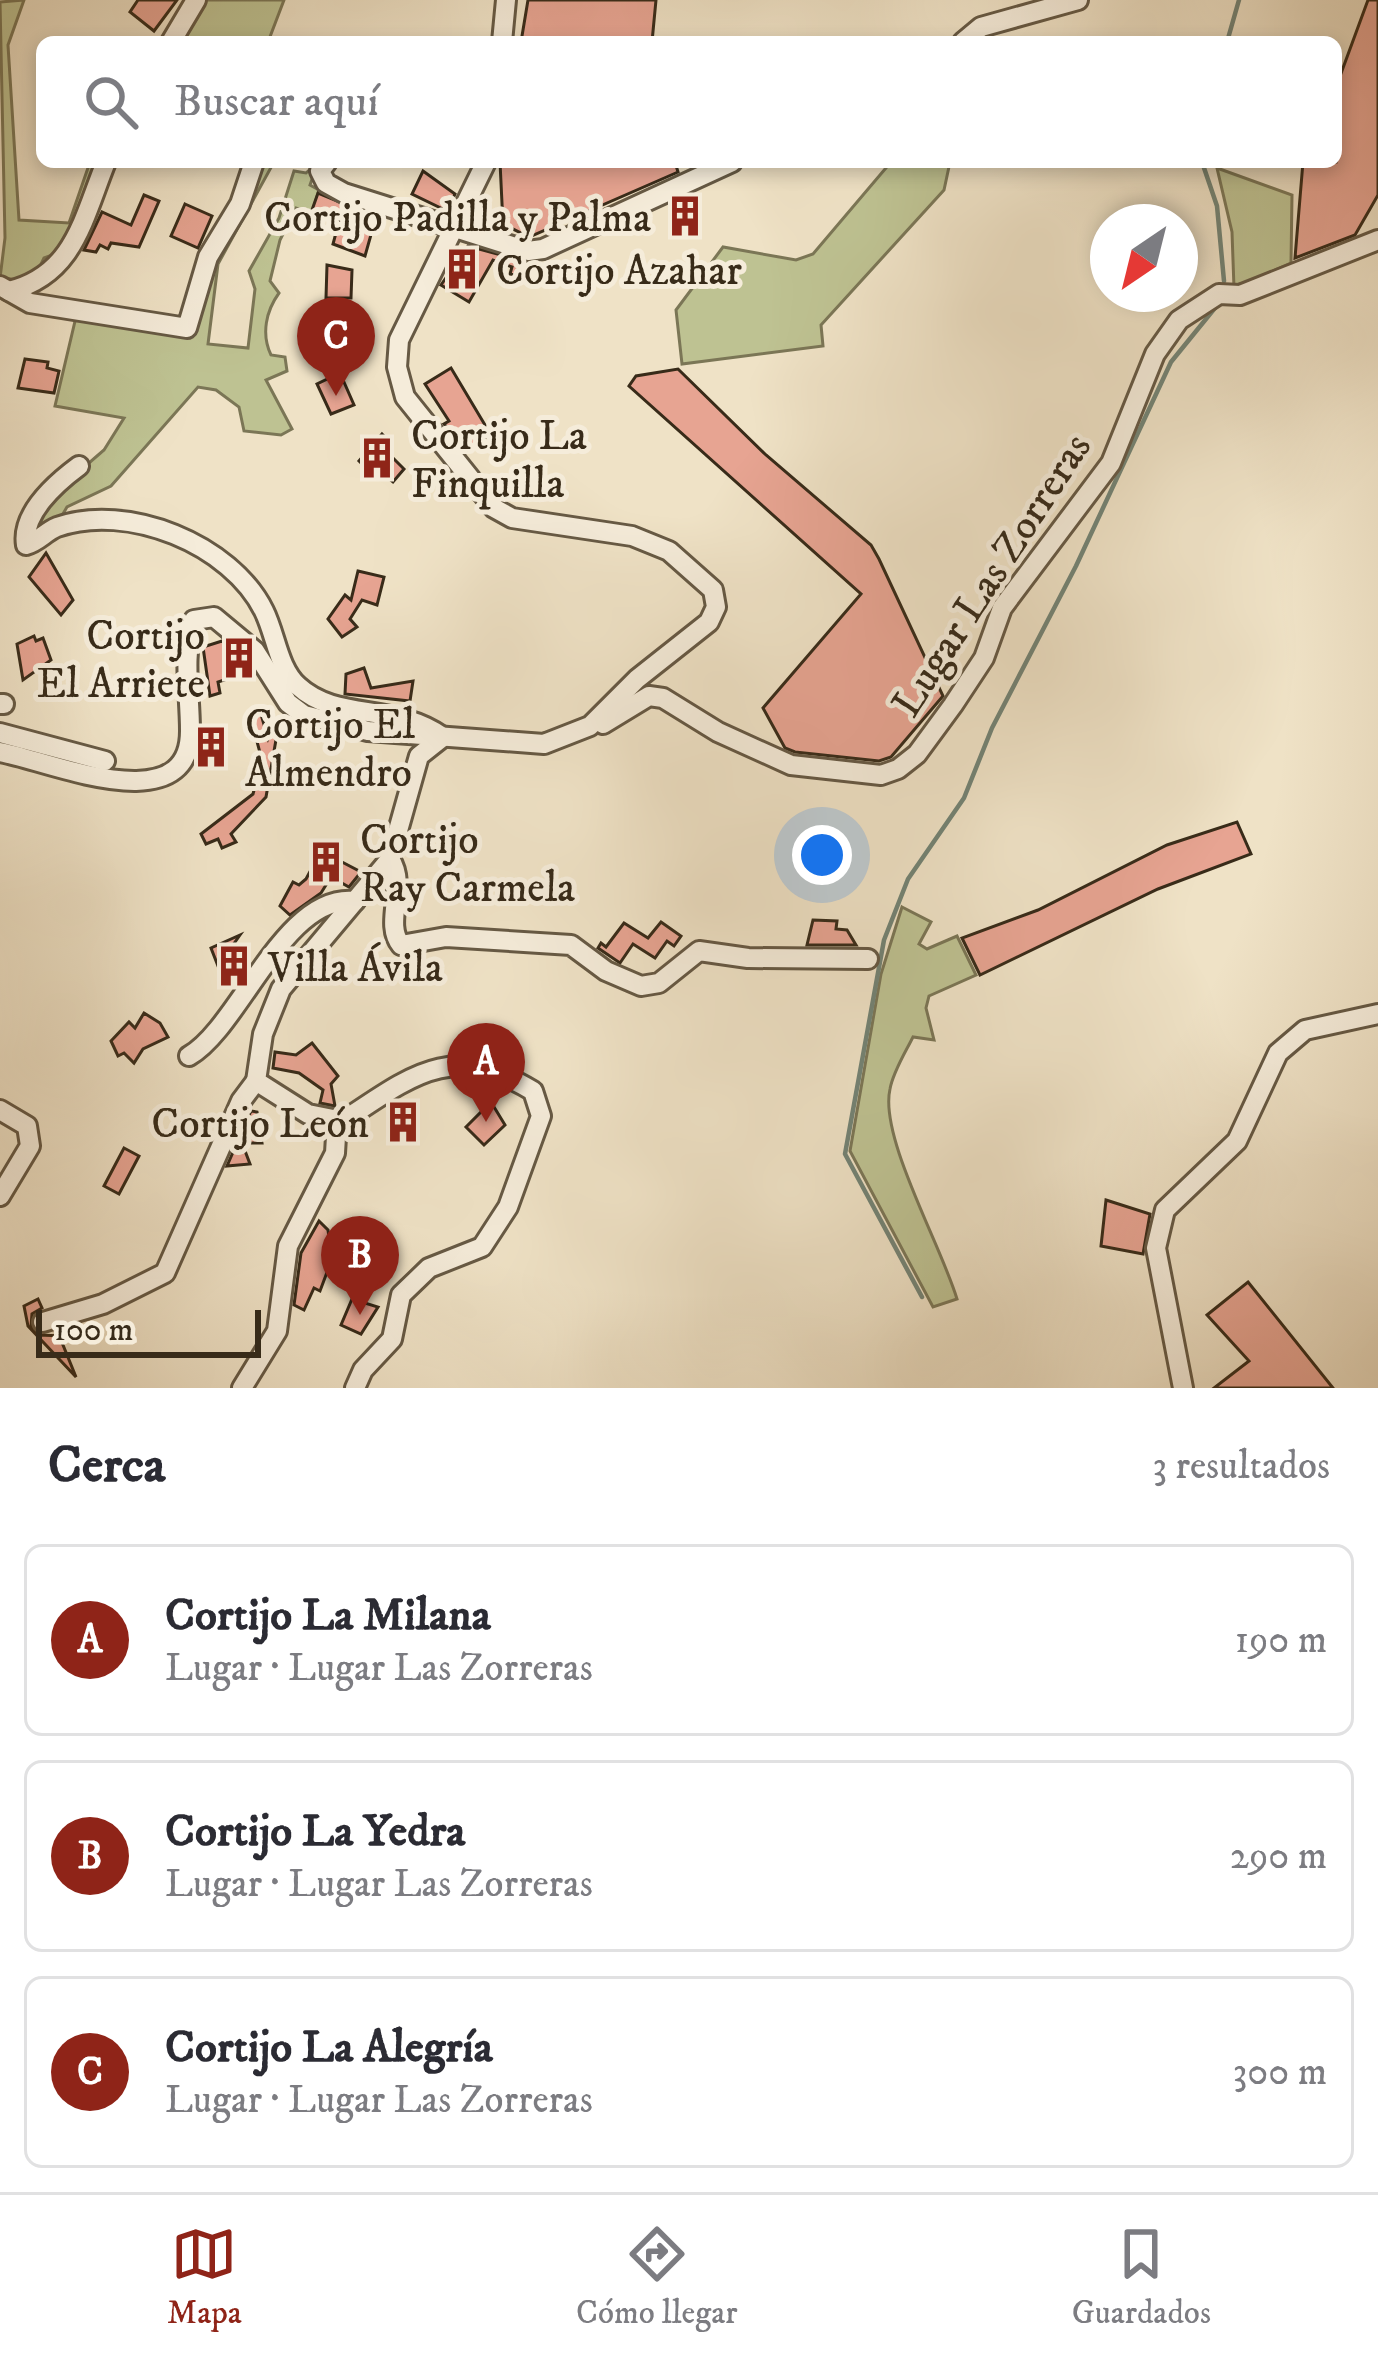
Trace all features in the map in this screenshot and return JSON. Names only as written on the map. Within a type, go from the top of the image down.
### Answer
[{"type":"street","points":[[175,36],[196,0]]},
{"type":"street","points":[[503,36],[506,0]]},
{"type":"street","points":[[970,36],[981,27],[1078,0]]},
{"type":"street","points":[[4,289],[42,283],[71,248],[104,168]]},
{"type":"street","points":[[4,289],[29,303],[187,328],[208,257],[240,204],[252,168]]},
{"type":"street","points":[[322,168],[326,183],[344,193],[457,230],[466,227],[513,248],[543,249],[719,168]]},
{"type":"street","points":[[0,752],[80,776],[160,778],[173,772],[190,746],[184,649],[194,620],[214,617],[255,651],[288,703],[304,715],[368,731],[544,744],[590,726],[637,679],[710,622],[716,607],[713,590],[669,551],[632,536],[512,518],[494,508],[405,397],[397,367],[399,340],[483,168]]},
{"type":"street","name":"Lugar Las Zorreras","points":[[590,726],[598,727],[649,696],[663,698],[718,732],[791,765],[881,775],[898,769],[916,754],[953,705],[984,658],[1002,608],[1111,463],[1155,354],[1179,320],[1219,294],[1240,295],[1378,240]]},
{"type":"street","points":[[79,466],[43,500],[24,535],[26,545],[59,526],[117,520],[194,544],[262,607],[282,662],[300,688],[333,706],[412,718],[443,737]]},
{"type":"street","points":[[0,734],[105,761]]},
{"type":"street","points":[[43,1322],[103,1304],[165,1273],[242,1101],[256,1081],[263,1034],[281,989],[390,860],[419,756],[443,737]]},
{"type":"street","points":[[390,860],[399,874],[394,929],[401,945],[435,938],[571,945],[606,970],[641,986],[658,983],[698,951],[748,958],[868,959]]},
{"type":"street","points":[[189,1056],[224,1023],[260,966],[303,925],[332,905],[355,902]]},
{"type":"street","points":[[1183,1388],[1156,1248],[1165,1210],[1237,1141],[1278,1052],[1305,1030],[1378,1014]]},
{"type":"street","points":[[256,1081],[308,1114],[337,1120],[455,1064],[494,1067],[533,1091],[541,1116],[508,1207],[482,1247],[429,1268],[401,1295],[392,1339],[363,1370],[355,1388]]},
{"type":"street","points":[[0,1110],[27,1126],[30,1146],[0,1196]]},
{"type":"street","points":[[242,1388],[277,1331],[288,1246],[334,1153],[337,1120]]},
{"type":"green space","points":[[24,0],[8,45],[19,220],[69,223],[88,168],[97,168],[63,251],[44,258],[33,281],[0,278],[5,238],[0,2]]},
{"type":"green space","points":[[203,0],[284,0],[270,36],[182,36]]},
{"type":"green space","points":[[260,168],[271,168],[218,264],[208,344],[248,348],[255,289],[249,271],[279,218],[294,171],[306,173],[316,168],[310,185],[319,190],[312,213],[296,208],[280,240],[270,281],[279,293],[268,315],[266,339],[271,355],[285,357],[287,371],[266,380],[292,429],[281,435],[244,431],[239,407],[216,390],[198,387],[111,486],[67,507],[57,524],[29,536],[52,495],[104,450],[124,418],[55,406],[76,317],[178,336],[194,334],[214,263]]},
{"type":"green space","points":[[886,168],[949,168],[944,190],[821,325],[823,346],[682,364],[676,310],[723,247],[796,260],[813,254]]},
{"type":"green space","points":[[1217,168],[1292,195],[1291,263],[1234,288],[1232,232]]},
{"type":"green space","points":[[902,907],[931,922],[919,944],[927,949],[957,936],[976,975],[929,996],[926,1008],[934,1040],[913,1037],[890,1089],[889,1110],[902,1162],[957,1299],[933,1307],[850,1151],[881,974]]},
{"type":"building","points":[[138,0],[177,0],[154,31],[130,12]]},
{"type":"building","points":[[528,0],[656,0],[653,36],[522,36]]},
{"type":"building","points":[[1368,0],[1378,0],[1378,195],[1355,235],[1295,258],[1302,168],[1342,168],[1342,71]]},
{"type":"building","points":[[500,168],[677,168],[678,172],[529,237],[503,224]]},
{"type":"building","points":[[423,171],[455,194],[447,211],[412,194]]},
{"type":"building","points":[[318,193],[376,217],[365,256],[333,244],[340,218],[312,210]]},
{"type":"building","points":[[144,195],[159,201],[139,247],[111,243],[108,249],[100,245],[96,252],[84,250],[102,212],[131,225]]},
{"type":"building","points":[[185,204],[212,216],[198,248],[171,236]]},
{"type":"building","name":"Cortijo Azahar","points":[[468,246],[534,264],[530,277],[510,274],[512,267],[493,260],[469,302],[441,285]]},
{"type":"building","points":[[327,265],[352,270],[351,298],[326,298]]},
{"type":"building","points":[[25,359],[48,362],[47,368],[59,371],[54,393],[18,388]]},
{"type":"building","points":[[451,368],[485,425],[486,437],[466,452],[444,424],[449,421],[425,384]]},
{"type":"building","points":[[678,369],[766,455],[871,545],[879,559],[943,696],[891,757],[879,761],[795,752],[785,748],[763,708],[861,594],[629,386],[636,376]]},
{"type":"building","points":[[340,373],[354,405],[331,414],[317,384]]},
{"type":"building","name":"Cortijo La Finquilla","points":[[382,434],[390,442],[384,449],[404,469],[393,482],[379,470],[374,476],[359,461]]},
{"type":"building","points":[[46,553],[73,600],[61,615],[29,577]]},
{"type":"building","points":[[358,571],[384,577],[377,605],[362,600],[350,619],[357,627],[342,637],[328,619],[345,595],[351,600]]},
{"type":"building","points":[[34,636],[36,641],[43,638],[51,660],[23,680],[17,644]]},
{"type":"building","points":[[222,641],[251,671],[218,682],[220,693],[210,696],[203,647]]},
{"type":"building","points":[[364,668],[371,688],[413,681],[410,701],[345,694],[346,674]]},
{"type":"building","points":[[260,711],[268,738],[270,732],[277,734],[266,797],[231,834],[236,842],[222,848],[218,839],[206,844],[201,834],[253,794],[262,760],[250,716]]},
{"type":"building","points":[[1237,822],[1251,854],[1158,889],[980,975],[962,938],[1038,910],[1167,845]]},
{"type":"building","points":[[321,851],[361,872],[349,887],[331,877],[321,893],[290,915],[280,906],[293,882],[299,885],[306,879]]},
{"type":"building","points":[[813,920],[837,921],[836,929],[847,930],[856,945],[807,945]]},
{"type":"building","points":[[661,922],[681,936],[674,946],[667,941],[655,958],[633,944],[620,963],[598,948],[601,943],[606,947],[624,923],[648,938]]},
{"type":"building","name":"Villa Ávila","points":[[240,935],[233,945],[248,964],[227,985],[222,960],[218,966],[211,948]]},
{"type":"building","points":[[144,1013],[160,1023],[168,1037],[143,1049],[134,1063],[124,1053],[118,1056],[111,1041],[129,1022],[135,1028]]},
{"type":"building","points":[[312,1043],[338,1076],[331,1084],[335,1106],[320,1103],[323,1090],[299,1073],[273,1068],[275,1052],[296,1055]]},
{"type":"building","points":[[491,1102],[505,1125],[484,1145],[466,1127]]},
{"type":"building","points":[[251,1111],[257,1112],[262,1143],[242,1143],[250,1164],[227,1166]]},
{"type":"building","points":[[124,1148],[139,1156],[119,1194],[104,1186]]},
{"type":"building","points":[[1106,1200],[1150,1214],[1143,1254],[1101,1246]]},
{"type":"building","points":[[319,1221],[328,1230],[332,1259],[320,1291],[314,1288],[304,1310],[294,1305],[301,1253]]},
{"type":"building","points":[[1248,1282],[1333,1388],[1214,1388],[1249,1361],[1207,1315]]},
{"type":"building","points":[[38,1299],[42,1308],[32,1314],[31,1327],[39,1335],[65,1336],[61,1340],[76,1377],[28,1326],[24,1306]]},
{"type":"building","points":[[352,1299],[378,1307],[361,1334],[341,1325]]},
{"type":"waterway","points":[[1229,36],[1239,0]]},
{"type":"waterway","points":[[1204,168],[1217,206],[1224,281]]},
{"type":"waterway","points":[[922,1297],[845,1154],[884,940],[908,879],[964,798],[992,728],[1076,566],[1171,362],[1219,303]]},
{"type":"place","name":"Cortijo Padilla y Palma","points":[[685,216]]},
{"type":"place","name":"Cortijo Azahar","points":[[462,269]]},
{"type":"place","name":"Cortijo La Alegría","points":[[336,396]]},
{"type":"place","name":"Cortijo La Finquilla","points":[[377,458]]},
{"type":"place","name":"Cortijo El Arriete","points":[[239,658]]},
{"type":"place","name":"Cortijo El Almendro","points":[[211,747]]},
{"type":"place","name":"Cortijo Ray Carmela","points":[[326,862]]},
{"type":"place","name":"Villa Ávila","points":[[234,966]]},
{"type":"place","name":"Cortijo León","points":[[403,1122]]},
{"type":"place","name":"Cortijo La Milana","points":[[486,1122]]},
{"type":"place","name":"Cortijo La Yedra","points":[[360,1315]]}]
